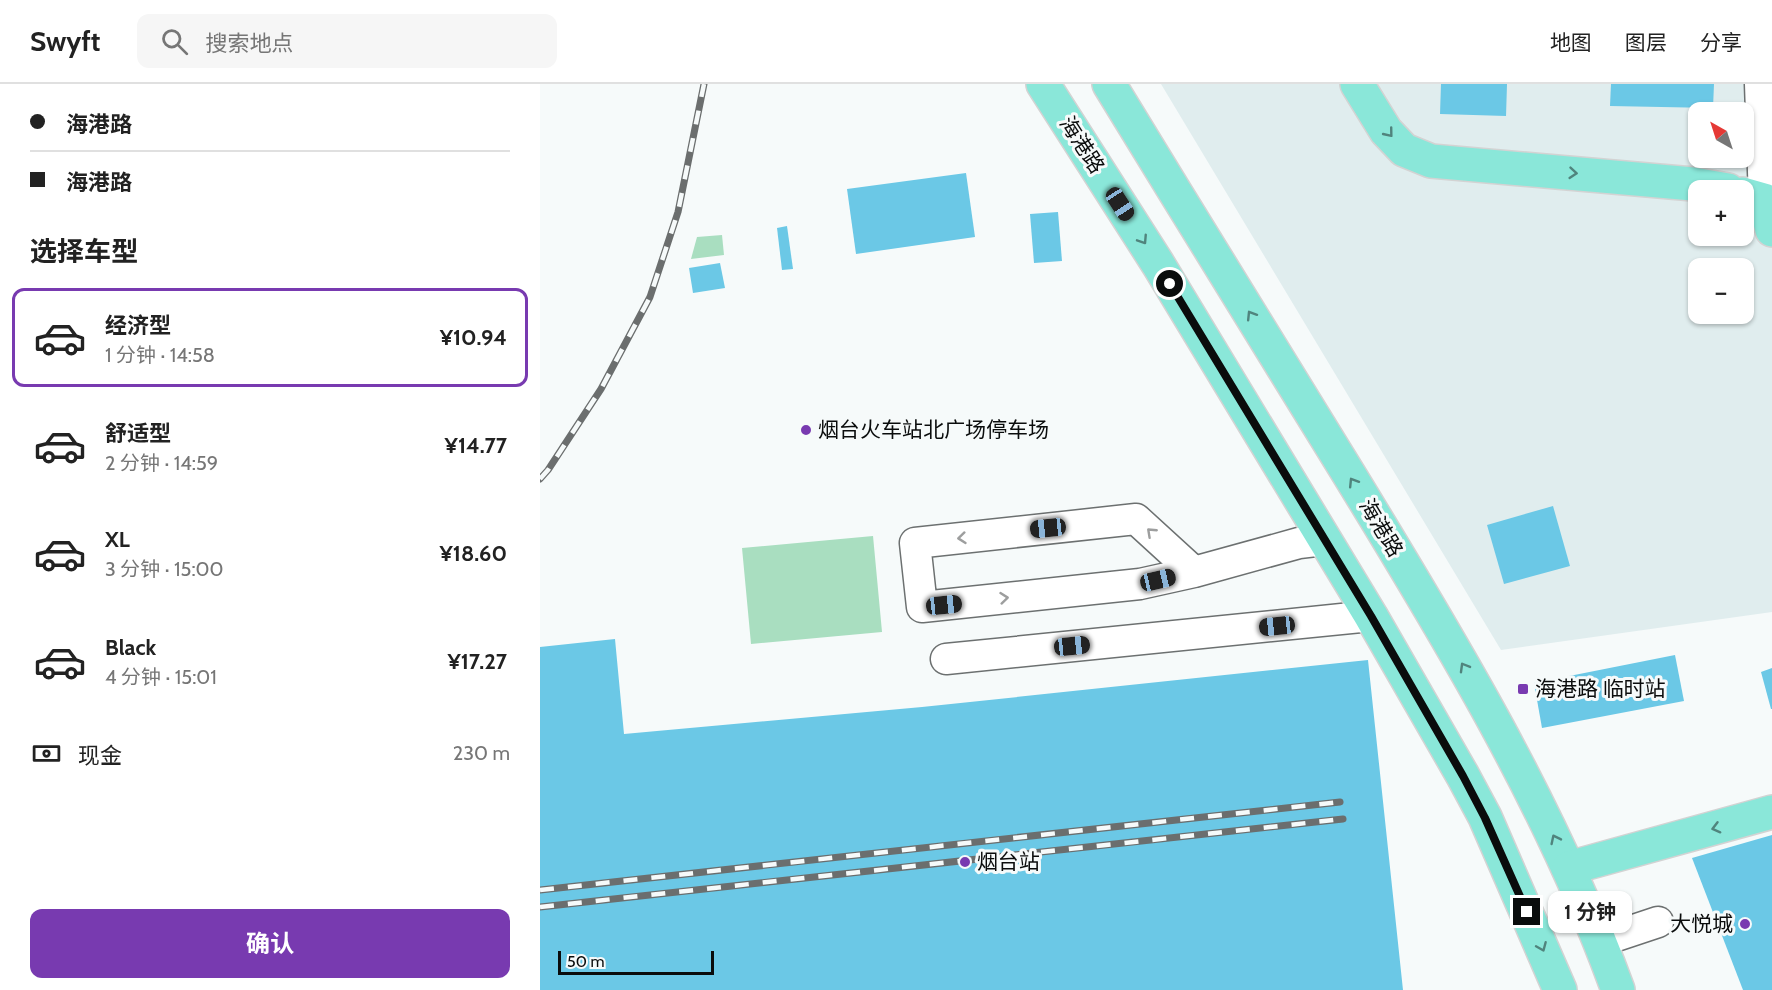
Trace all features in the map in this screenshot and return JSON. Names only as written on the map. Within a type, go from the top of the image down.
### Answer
[{"type":"main road","name":"海港路","points":[[1043,84],[1158,264],[1371,616],[1463,776],[1485,818],[1560,990]]},
{"type":"main road","name":"海港路","points":[[1109,84],[1396,550],[1511,750],[1569,868],[1618,990]]},
{"type":"main road","points":[[1357,84],[1386,131],[1398,144],[1404,150],[1431,161],[1688,184]]},
{"type":"main road","points":[[1569,868],[1772,812]]},
{"type":"street","points":[[1760,84],[1760,208]]},
{"type":"street","points":[[1194,572],[1136,519],[915,543],[922,607],[1140,584],[1194,572],[1299,543],[1324,540]]},
{"type":"street","points":[[946,659],[1371,616]]},
{"type":"street","points":[[1600,941],[1658,922]]},
{"type":"shaded area","points":[[1161,84],[1772,84],[1772,612],[1501,650]]},
{"type":"green space","points":[[722,235],[724,255],[691,259],[697,237]]},
{"type":"green space","points":[[873,536],[882,632],[751,644],[742,548]]},
{"type":"building","points":[[1441,84],[1507,84],[1506,116],[1440,114]]},
{"type":"building","points":[[1611,84],[1714,84],[1713,102],[1688,102],[1688,108],[1610,106]]},
{"type":"building","points":[[966,173],[975,237],[856,254],[847,189]]},
{"type":"building","points":[[1058,212],[1062,261],[1034,263],[1030,214]]},
{"type":"building","points":[[787,226],[793,269],[782,270],[777,228]]},
{"type":"building","points":[[720,263],[725,288],[693,293],[689,268]]},
{"type":"building","points":[[1553,506],[1570,566],[1504,584],[1487,525]]},
{"type":"building","name":"烟台站","points":[[615,639],[624,734],[922,707],[1368,660],[1403,990],[540,990],[540,647]]},
{"type":"building","points":[[1675,655],[1684,701],[1542,728],[1534,683]]},
{"type":"building","points":[[1772,668],[1772,709],[1771,709],[1761,672]]},
{"type":"building","name":"大悦城","points":[[1772,835],[1772,990],[1743,990],[1692,858]]},
{"type":"railway","points":[[540,479],[601,389],[650,297],[678,212],[704,84]]},
{"type":"railway","points":[[540,890],[1340,802]]},
{"type":"railway","points":[[540,907],[1343,819]]},
{"type":"place","name":"烟台火车站北广场停车场","points":[[806,430]]},
{"type":"place","name":"海港路 临时站","points":[[1523,689]]},
{"type":"place","name":"烟台站","points":[[965,862]]},
{"type":"place","name":"大悦城","points":[[1745,924]]},
{"type":"route","points":[[1170,284],[1371,616],[1463,776],[1485,818],[1527,912]]}]
